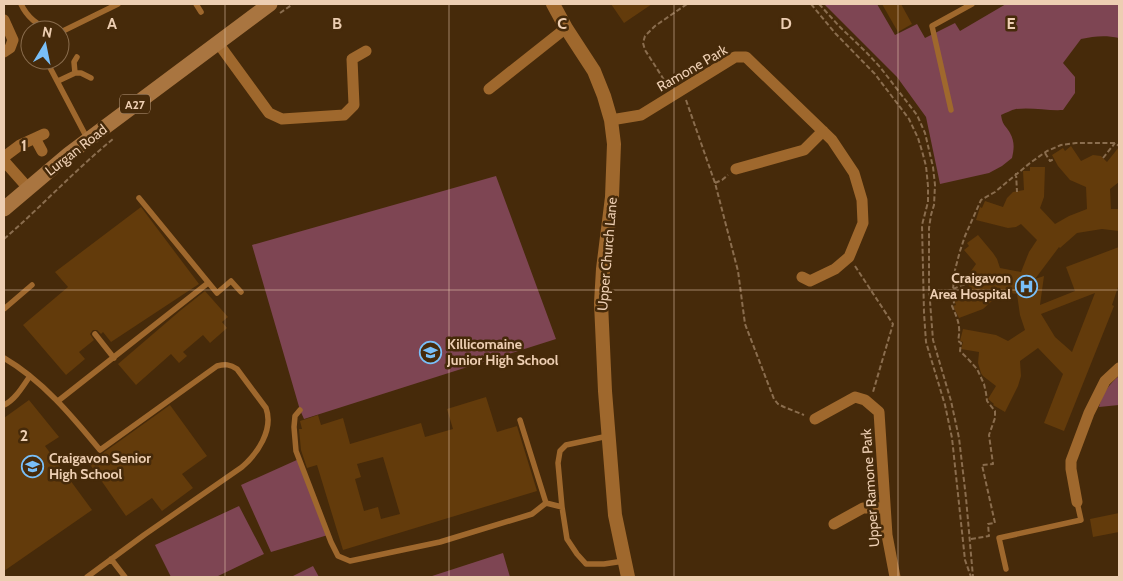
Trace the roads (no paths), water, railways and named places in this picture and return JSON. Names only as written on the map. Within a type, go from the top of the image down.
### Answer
[{"type":"main road","name":"Lurgan Road","points":[[4,209],[88,140],[218,43],[275,9]]},
{"type":"street","name":"Upper Church Lane","points":[[554,4],[566,28],[594,71],[611,120],[614,167],[600,303],[615,515],[628,577]]},
{"type":"street","points":[[4,20],[13,40],[10,48],[4,52]]},
{"type":"street","points":[[489,89],[566,28]]},
{"type":"street","points":[[218,43],[269,112],[282,119],[344,115],[354,105],[352,59],[366,51]]},
{"type":"street","name":"Ramone Park","points":[[611,120],[641,115],[735,58],[746,57],[832,140],[854,173],[862,200],[863,223],[849,257],[835,269],[810,281],[802,277]]},
{"type":"street","points":[[736,169],[804,150],[823,131]]},
{"type":"street","points":[[4,157],[20,145],[39,136],[42,151]]},
{"type":"street","points":[[4,161],[28,188]]},
{"type":"street","points":[[1077,502],[1071,461],[1089,413],[1105,381],[1119,368]]},
{"type":"street","name":"Upper Ramone Park","points":[[815,419],[855,397],[865,400],[880,412],[887,535],[895,577]]},
{"type":"street","points":[[834,524],[863,508],[885,508]]},
{"type":"lane","points":[[21,4],[25,13],[32,20]]},
{"type":"lane","points":[[70,28],[118,4]]},
{"type":"lane","points":[[196,4],[201,12]]},
{"type":"lane","points":[[951,110],[932,26],[972,4]]},
{"type":"lane","points":[[75,73],[74,62],[77,57]]},
{"type":"lane","points":[[52,70],[88,140]]},
{"type":"lane","points":[[58,81],[75,73],[81,73],[91,78]]},
{"type":"lane","points":[[139,198],[217,293],[231,281],[241,292]]},
{"type":"lane","points":[[58,401],[208,283]]},
{"type":"lane","points":[[4,309],[32,285]]},
{"type":"lane","points":[[95,334],[114,358]]},
{"type":"lane","points":[[4,358],[30,376],[58,401],[100,450],[217,366],[224,364],[237,368],[266,408],[269,424],[260,446],[252,459],[144,534],[87,577]]},
{"type":"lane","points":[[4,405],[18,392],[30,376]]},
{"type":"lane","points":[[300,410],[295,416],[296,451],[331,542],[338,556],[350,561],[440,542],[532,514],[546,503]]},
{"type":"lane","points":[[520,420],[546,503]]},
{"type":"lane","points":[[608,436],[566,445],[560,452],[558,463],[562,507],[567,539],[586,564],[624,561]]},
{"type":"lane","points":[[1006,569],[999,538],[1081,520],[1077,502]]},
{"type":"lane","points":[[546,503],[562,507]]},
{"type":"lane","points":[[111,559],[125,577]]},
{"type":"place","name":"Craigavon Area Hospital","points":[[1027,286]]},
{"type":"place","name":"Killicomaine Junior High School","points":[[431,352]]},
{"type":"place","name":"Craigavon Senior High School","points":[[33,466]]}]
